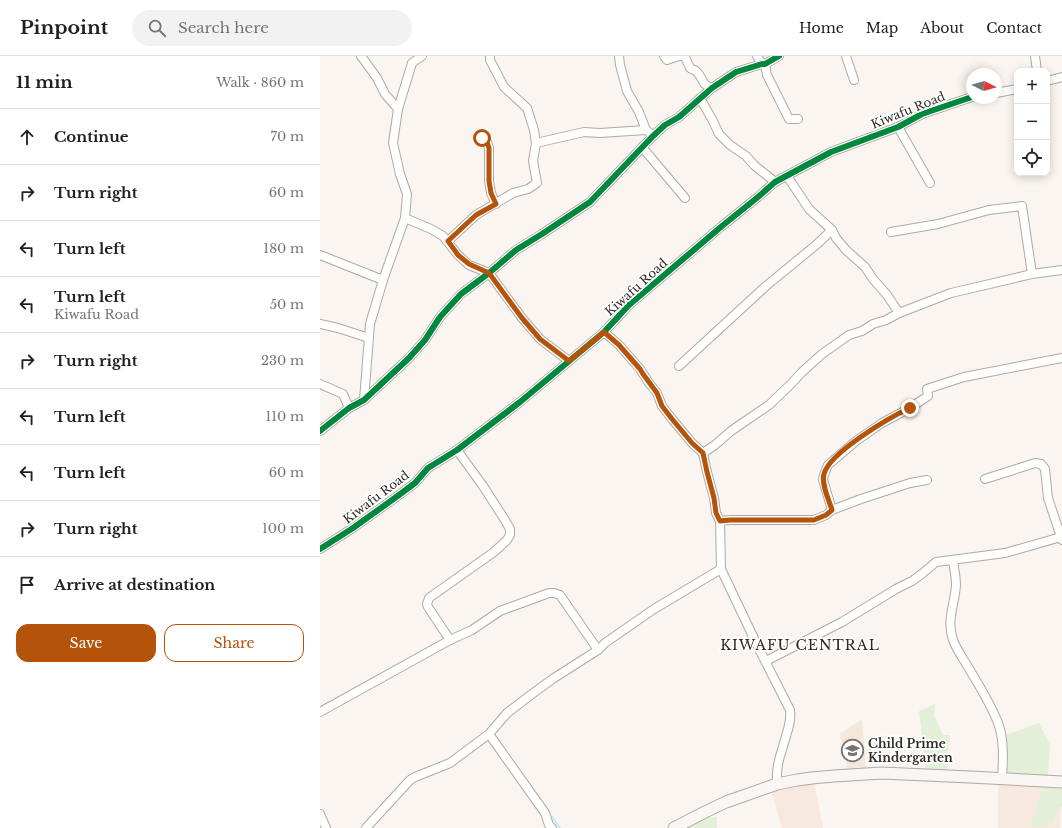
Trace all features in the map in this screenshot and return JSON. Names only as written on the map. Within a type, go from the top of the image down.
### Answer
[{"type":"street","points":[[361,56],[377,78],[385,94],[398,109]]},
{"type":"street","points":[[364,400],[370,324],[383,280],[405,218],[407,194],[393,143],[398,109],[412,63],[422,56]]},
{"type":"street","points":[[448,241],[476,215],[513,193],[528,189],[537,183],[533,161],[536,143],[528,108],[504,87],[490,60],[490,56]]},
{"type":"street","points":[[619,56],[626,91],[639,112],[646,130],[653,136]]},
{"type":"street","points":[[664,56],[667,60],[681,56],[685,57],[690,68],[696,71],[703,83],[712,88]]},
{"type":"street","points":[[756,56],[764,64],[767,74],[789,119],[798,119]]},
{"type":"street","points":[[320,431],[349,408],[364,400],[409,358],[425,340],[440,317],[461,294],[516,250],[590,202],[653,136],[665,126],[679,117],[712,88],[736,72],[764,64],[780,56]]},
{"type":"street","points":[[846,56],[854,80]]},
{"type":"street","points":[[1035,56],[1037,68]]},
{"type":"street","points":[[1050,80],[1062,77]]},
{"type":"street","points":[[1002,92],[1014,90]]},
{"type":"street","points":[[700,98],[719,134],[775,182]]},
{"type":"street","name":"Kiwafu Road","points":[[320,549],[354,528],[415,483],[428,468],[456,450],[520,402],[604,332],[629,305],[775,182],[831,152],[898,127],[922,114],[966,99]]},
{"type":"street","points":[[898,127],[930,183]]},
{"type":"street","points":[[536,143],[584,132],[600,133],[646,130]]},
{"type":"street","points":[[482,138],[487,142],[489,148],[489,181],[491,193],[496,204]]},
{"type":"street","points":[[642,148],[685,198]]},
{"type":"street","points":[[787,176],[809,209],[832,230],[836,238],[846,250],[864,267],[873,280],[887,295],[898,313]]},
{"type":"street","points":[[891,232],[938,224],[989,210],[1022,206],[1032,274]]},
{"type":"street","points":[[405,218],[443,236],[458,255],[469,264],[489,273],[522,318],[540,339],[569,361]]},
{"type":"street","points":[[679,366],[766,286],[832,230]]},
{"type":"street","points":[[320,255],[383,280]]},
{"type":"street","points":[[703,453],[731,431],[769,405],[822,354],[849,335],[862,331],[873,324],[886,320],[898,313],[952,293],[1032,274],[1062,270]]},
{"type":"street","points":[[320,324],[369,338]]},
{"type":"street","points":[[604,332],[619,345],[640,369],[657,393],[662,406],[692,443],[703,453],[714,498],[716,513],[720,521],[721,569],[790,710],[791,715],[778,766],[777,784]]},
{"type":"street","points":[[832,510],[823,480],[828,465],[856,441],[882,422],[922,401],[928,396],[927,389],[964,377],[1062,358]]},
{"type":"street","points":[[320,384],[343,394],[349,408]]},
{"type":"street","points":[[450,640],[428,607],[427,604],[429,598],[494,552],[507,540],[510,535],[510,529],[505,520],[456,450]]},
{"type":"street","points":[[766,661],[854,615],[912,581],[936,562],[1005,553],[1062,539],[1048,498],[1044,469],[1041,464],[1035,463],[985,479]]},
{"type":"street","points":[[720,521],[814,520],[826,515],[832,510],[861,499],[910,483],[927,480]]},
{"type":"street","points":[[953,560],[956,584],[950,615],[953,638],[957,650],[968,666],[989,704],[1000,728],[1003,756],[1002,778]]},
{"type":"street","points":[[366,828],[410,780],[450,763],[489,734],[507,713],[554,678],[598,650],[605,643],[654,609],[721,569]]},
{"type":"street","points":[[320,712],[450,640],[472,630],[500,611],[548,593],[560,595],[598,650]]},
{"type":"street","points":[[489,734],[545,813],[548,827]]},
{"type":"street","points":[[674,828],[726,802],[777,784],[812,778],[882,773],[1062,782]]},
{"type":"street","points":[[320,814],[326,828]]},
{"type":"shaded area","points":[[862,719],[866,769],[847,771],[840,734]]},
{"type":"shaded area","points":[[998,781],[1062,785],[1060,828],[998,828]]},
{"type":"shaded area","points":[[814,782],[823,828],[782,828],[771,790]]},
{"type":"green space","points":[[935,704],[934,716],[943,735],[950,735],[947,760],[948,773],[926,770],[919,711]]},
{"type":"green space","points":[[1039,723],[1050,745],[1048,774],[1046,777],[1007,776],[1008,755],[998,738]]},
{"type":"green space","points":[[1047,788],[1062,789],[1062,807],[1059,808],[1050,826],[1033,827],[1031,820],[1037,813],[1038,800],[1041,792]]},
{"type":"green space","points":[[706,817],[717,817],[717,828],[685,828]]},
{"type":"waterway","points":[[552,817],[560,828]]},
{"type":"cycle path","points":[[320,431],[349,408],[364,400],[409,358],[425,340],[440,317],[461,294],[516,250],[590,202],[665,125],[679,117],[712,88],[736,72],[765,64],[779,56]]},
{"type":"cycle path","points":[[320,549],[353,528],[399,495],[415,483],[428,468],[457,450],[520,402],[604,332],[629,305],[775,182],[831,152],[898,127],[922,114],[966,99]]},
{"type":"place","name":"Child Prime Kindergarten","points":[[852,750]]},
{"type":"district","name":"KIWAFU CENTRAL","points":[[800,645]]},
{"type":"route","points":[[482,138],[487,142],[489,148],[489,181],[491,193],[496,204],[476,215],[448,241],[458,255],[469,264],[489,273],[522,318],[540,339],[569,361],[604,332],[619,345],[640,369],[657,393],[662,406],[672,419],[692,443],[703,453],[714,498],[716,513],[720,521],[814,520],[828,514],[832,510],[823,480],[828,465],[856,441],[882,422],[910,408]]}]
